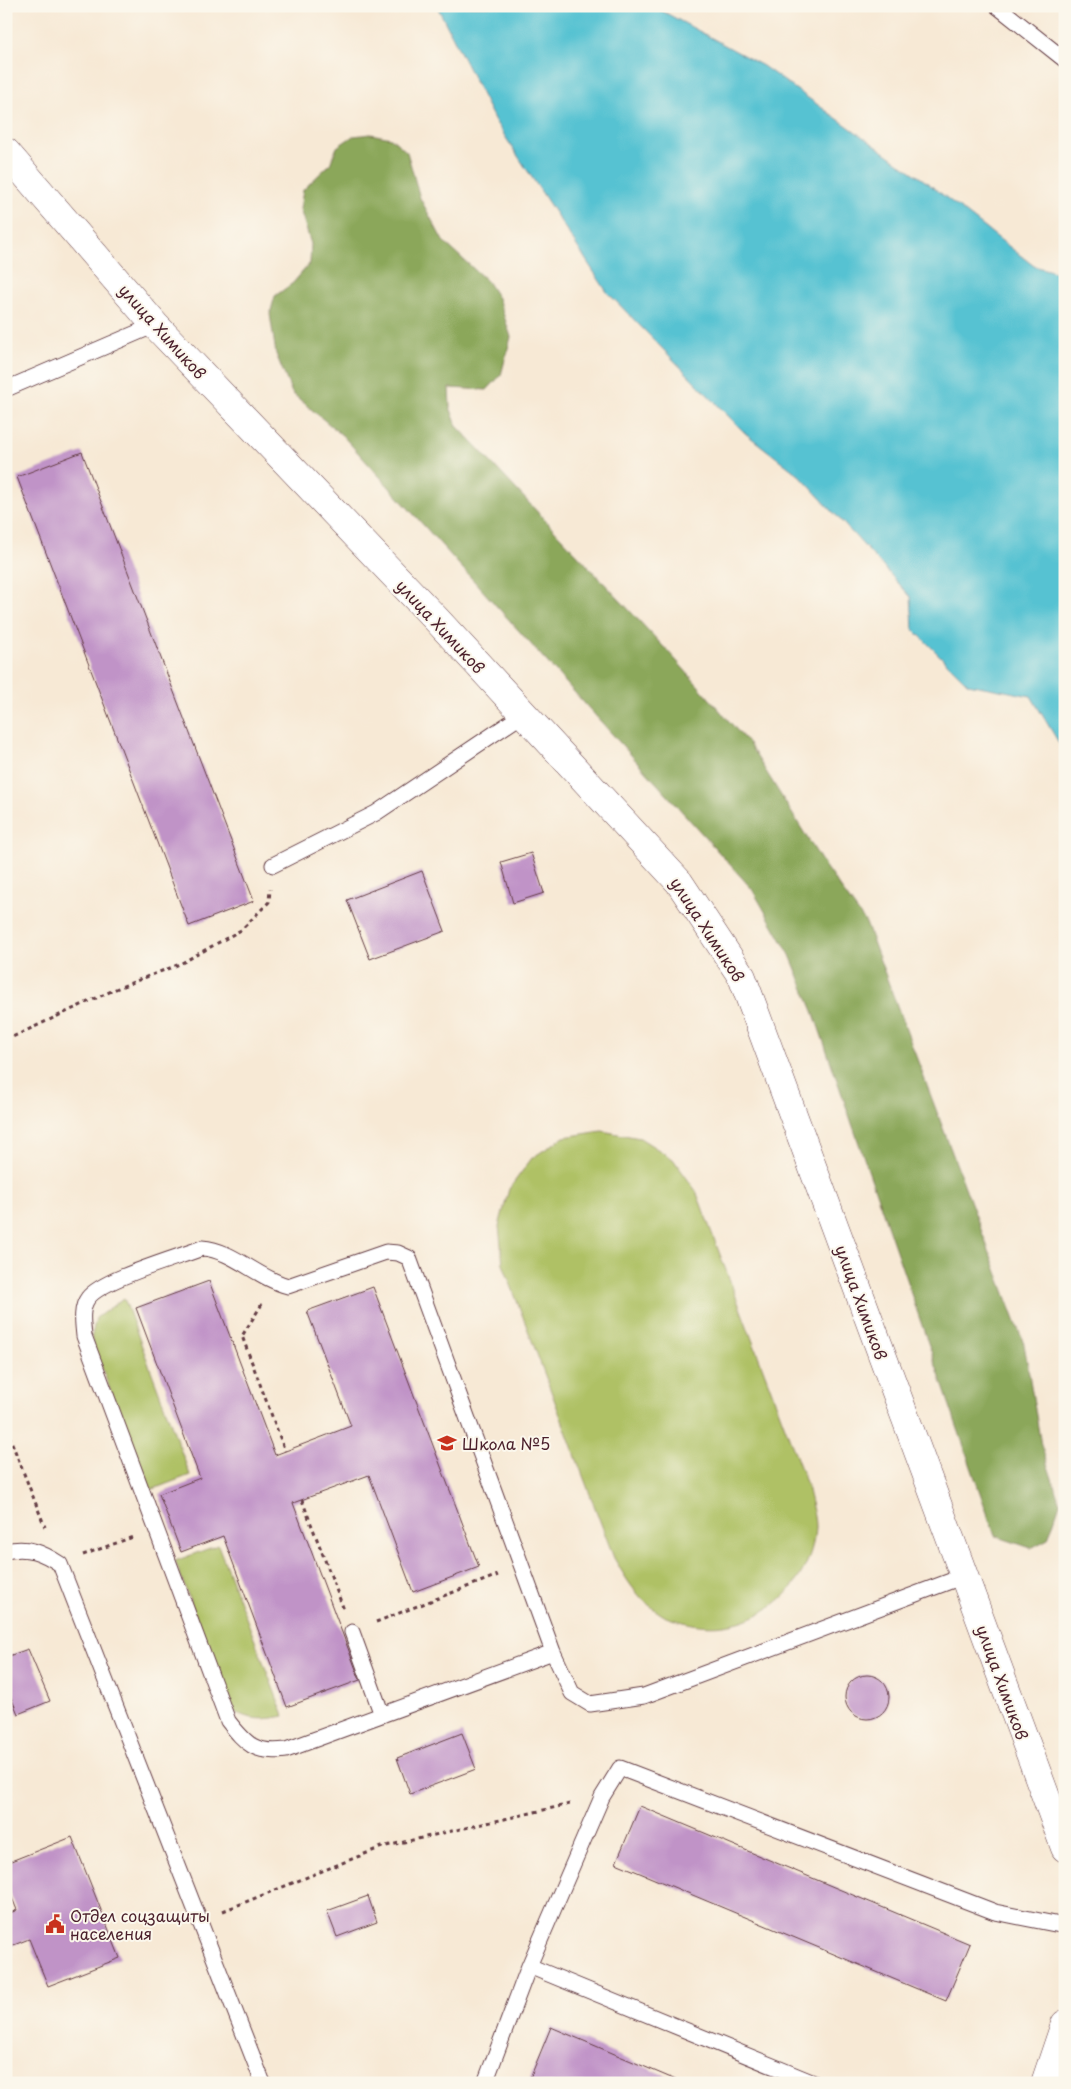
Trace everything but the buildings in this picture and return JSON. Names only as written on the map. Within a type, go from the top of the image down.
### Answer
[{"type":"street","name":"улица Химиков","points":[[6,152],[155,325],[436,620],[522,715],[679,882],[742,977],[1065,1848]]},
{"type":"street","points":[[1045,2083],[1065,2024]]},
{"type":"lane","points":[[997,6],[1065,60]]},
{"type":"lane","points":[[6,389],[155,325]]},
{"type":"lane","points":[[273,864],[376,813],[522,715]]},
{"type":"lane","points":[[553,1652],[286,1750],[270,1752],[255,1748],[240,1736],[228,1721],[84,1336],[83,1315],[86,1299],[97,1289],[115,1280],[202,1248],[214,1249],[276,1283],[288,1286],[386,1252],[398,1253],[409,1258],[553,1652],[572,1693],[590,1704],[644,1696],[964,1576]]},
{"type":"lane","points":[[6,1551],[18,1548],[41,1552],[60,1564],[263,2083]]},
{"type":"lane","points":[[352,1632],[382,1715]]},
{"type":"lane","points":[[485,2083],[529,1966],[602,1796],[620,1768],[995,1912],[1065,1926]]},
{"type":"lane","points":[[529,1966],[814,2083]]},
{"type":"path","points":[[6,1040],[118,988],[180,964],[241,930],[269,902],[273,864]]},
{"type":"path","points":[[265,1299],[242,1336],[285,1451]]},
{"type":"path","points":[[6,1428],[60,1564],[133,1537]]},
{"type":"path","points":[[302,1500],[352,1632],[522,1565]]},
{"type":"path","points":[[199,1920],[382,1848],[602,1796]]},
{"type":"green space","points":[[371,134],[391,138],[407,152],[420,198],[443,241],[487,281],[498,298],[511,337],[501,375],[487,390],[449,388],[450,407],[457,426],[675,659],[749,744],[826,868],[866,923],[1024,1344],[1041,1445],[1060,1503],[1048,1539],[1031,1548],[995,1536],[813,1011],[790,955],[752,889],[343,436],[292,393],[276,354],[270,314],[275,296],[293,283],[310,263],[311,244],[300,209],[303,190],[330,164],[337,147],[353,136]]},
{"type":"green space","points":[[602,1131],[640,1138],[673,1159],[696,1191],[807,1485],[815,1527],[811,1550],[803,1571],[790,1589],[774,1605],[755,1616],[734,1623],[711,1626],[688,1623],[666,1617],[649,1605],[635,1591],[625,1576],[614,1558],[503,1264],[499,1226],[509,1189],[532,1158],[564,1137]]},
{"type":"green space","points":[[124,1298],[190,1475],[148,1491],[91,1339],[96,1318]]},
{"type":"green space","points":[[218,1545],[284,1716],[256,1719],[244,1716],[231,1709],[175,1561]]},
{"type":"water","points":[[437,6],[653,6],[763,66],[925,181],[1034,266],[1065,275],[1065,753],[1031,696],[968,684],[913,629],[911,597],[800,476],[745,433],[607,292],[495,121]]},
{"type":"place","name":"Школа №5","points":[[447,1443]]},
{"type":"place","name":"Отдел соцзащиты населения","points":[[55,1924]]}]
